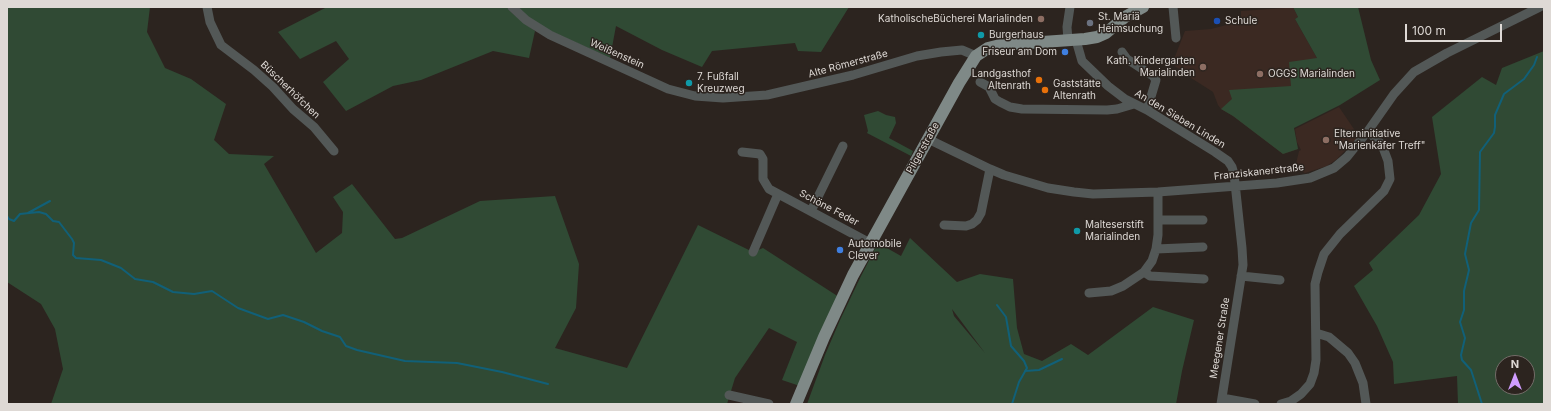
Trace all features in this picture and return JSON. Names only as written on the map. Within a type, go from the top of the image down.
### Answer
[{"type":"main road","name":"Pilgerstraße","points":[[796,404],[841,299],[870,243],[959,83],[976,56],[988,48],[1000,45],[1072,40],[1100,36],[1125,17],[1144,7]]},
{"type":"street","name":"Büscherhöfchen","points":[[207,7],[210,22],[221,45],[254,70],[273,87],[293,109],[314,127],[334,151]]},
{"type":"street","name":"Weißenstein","points":[[512,7],[526,20],[550,35],[668,89],[678,93],[695,96],[723,98]]},
{"type":"street","name":"An den Sieben Linden","points":[[1070,7],[1067,27],[1082,61],[1108,86],[1134,104],[1147,110],[1228,162],[1232,167],[1235,186]]},
{"type":"street","points":[[1173,7],[1176,38]]},
{"type":"street","name":"Franziskanerstraße","points":[[928,139],[990,169],[1025,182],[1048,188],[1074,192],[1093,194],[1158,192],[1297,181],[1320,175],[1334,168],[1348,157],[1394,94],[1414,72],[1447,52],[1540,7]]},
{"type":"street","name":"Alte Römerstraße","points":[[723,98],[780,92],[853,75],[917,56],[941,52],[962,50],[976,56]]},
{"type":"street","points":[[1122,52],[1127,59],[1153,76],[1156,80],[1147,110]]},
{"type":"street","points":[[980,82],[989,87],[995,99],[1010,107],[1022,109],[1107,110],[1134,104]]},
{"type":"street","points":[[1281,404],[1291,401],[1301,394],[1312,379],[1316,360],[1316,284],[1324,254],[1340,234],[1384,191],[1390,179],[1388,161],[1382,145],[1368,131]]},
{"type":"street","points":[[811,211],[843,146]]},
{"type":"street","name":"Schöne Feder","points":[[742,152],[760,154],[763,159],[762,174],[765,185],[769,189],[870,243]]},
{"type":"street","points":[[944,225],[966,226],[977,220],[981,213],[990,169]]},
{"type":"street","name":"Meegener Straße","points":[[1222,401],[1241,276],[1242,248],[1235,186]]},
{"type":"street","points":[[1089,293],[1111,290],[1123,286],[1144,272],[1152,261],[1156,249],[1159,220],[1158,192]]},
{"type":"street","points":[[753,252],[778,194]]},
{"type":"street","points":[[1159,220],[1203,220]]},
{"type":"street","points":[[1156,249],[1203,247]]},
{"type":"street","points":[[1144,272],[1150,276],[1204,279]]},
{"type":"street","points":[[1241,276],[1280,280]]},
{"type":"street","points":[[1316,333],[1329,337],[1348,352],[1355,363],[1363,383],[1366,404]]},
{"type":"street","points":[[729,395],[769,404]]},
{"type":"street","points":[[1222,401],[1256,404]]},
{"type":"shaded area","name":"OGGS Marialinden","points":[[1293,7],[1298,17],[1295,19],[1317,58],[1291,86],[1294,128],[1298,149],[1283,154],[1233,116],[1221,109],[1213,92],[1172,64],[1185,31],[1211,29],[1234,23],[1241,17],[1241,11]]},
{"type":"shaded area","points":[[1339,107],[1358,135],[1357,138],[1337,159],[1327,166],[1305,173],[1295,168],[1299,151],[1301,150],[1297,142],[1295,129]]},
{"type":"green space","points":[[7,7],[150,7],[147,32],[165,68],[191,79],[226,104],[214,140],[229,154],[274,156],[264,164],[316,253],[342,233],[343,212],[333,197],[352,184],[395,239],[402,238],[480,201],[555,196],[579,264],[576,308],[555,348],[627,368],[698,225],[753,252],[763,248],[839,297],[800,386],[782,380],[797,342],[769,328],[735,378],[727,404],[51,404],[63,369],[55,329],[41,304],[7,282]]},
{"type":"green space","points":[[327,7],[507,7],[512,13],[535,31],[529,58],[493,51],[421,80],[393,86],[346,111],[323,82],[349,59],[336,41],[300,59],[278,32]]},
{"type":"green space","points":[[515,7],[849,7],[821,52],[798,51],[795,43],[712,51],[702,67],[662,50],[616,26],[610,58],[537,25]]},
{"type":"green space","points":[[1293,7],[1358,7],[1371,60],[1380,80],[1340,105],[1294,128],[1298,149],[1283,154],[1233,116],[1221,109],[1232,99],[1229,90],[1291,86],[1289,62],[1317,58],[1295,19],[1298,17]]},
{"type":"green space","points":[[1544,51],[1544,404],[1458,404],[1457,376],[1394,384],[1393,362],[1377,326],[1354,286],[1373,270],[1369,263],[1419,215],[1441,174],[1432,117],[1482,77],[1496,85],[1502,68]]},
{"type":"green space","points":[[878,111],[895,117],[896,123],[889,138],[913,151],[911,156],[867,133],[868,131],[864,115]]},
{"type":"green space","points":[[910,238],[957,282],[980,274],[1013,279],[1017,328],[1024,354],[1042,361],[1071,344],[1088,355],[1153,307],[1194,320],[1176,404],[807,404],[840,320],[878,243],[901,256]],"holes":[[[952,309],[985,353],[954,316]]]},
{"type":"waterway","points":[[1482,404],[1471,370],[1462,360],[1461,355],[1465,338],[1460,322],[1464,310],[1464,291],[1469,270],[1465,254],[1471,223],[1479,210],[1480,152],[1494,133],[1495,115],[1504,94],[1524,79],[1534,65],[1537,57]]},
{"type":"waterway","points":[[28,213],[50,201]]},
{"type":"waterway","points":[[7,216],[9,219],[14,221],[20,214],[39,212],[46,214],[53,221],[59,222],[72,239],[74,243],[73,255],[76,258],[101,260],[121,268],[135,279],[153,282],[173,292],[194,294],[212,291],[238,308],[268,319],[283,315],[304,322],[322,331],[340,337],[346,346],[357,350],[405,361],[457,363],[502,372],[548,384]]},
{"type":"waterway","points":[[997,305],[1006,317],[1011,346],[1024,361],[1027,368],[1019,382],[1012,404]]},
{"type":"waterway","points":[[1025,371],[1039,370],[1062,359]]},
{"type":"place","name":"KatholischeBücherei Marialinden","points":[[1041,19]]},
{"type":"place","name":"Schule","points":[[1217,21]]},
{"type":"place","name":"St. Mariä Heimsuchung","points":[[1090,23]]},
{"type":"place","name":"Burgerhaus","points":[[981,35]]},
{"type":"place","name":"Friseur am Dom","points":[[1065,52]]},
{"type":"place","name":"Kath. Kindergarten Marialinden","points":[[1203,67]]},
{"type":"place","name":"OGGS Marialinden","points":[[1260,74]]},
{"type":"place","name":"Landgasthof Altenrath","points":[[1039,80]]},
{"type":"place","name":"7. Fußfall Kreuzweg","points":[[689,83]]},
{"type":"place","name":"Gaststätte Altenrath","points":[[1045,90]]},
{"type":"place","name":"Elterninitiative \"Marienkäfer Treff\"","points":[[1326,140]]},
{"type":"place","name":"Malteserstift Marialinden","points":[[1077,231]]},
{"type":"place","name":"Automobile Clever","points":[[840,250]]}]
